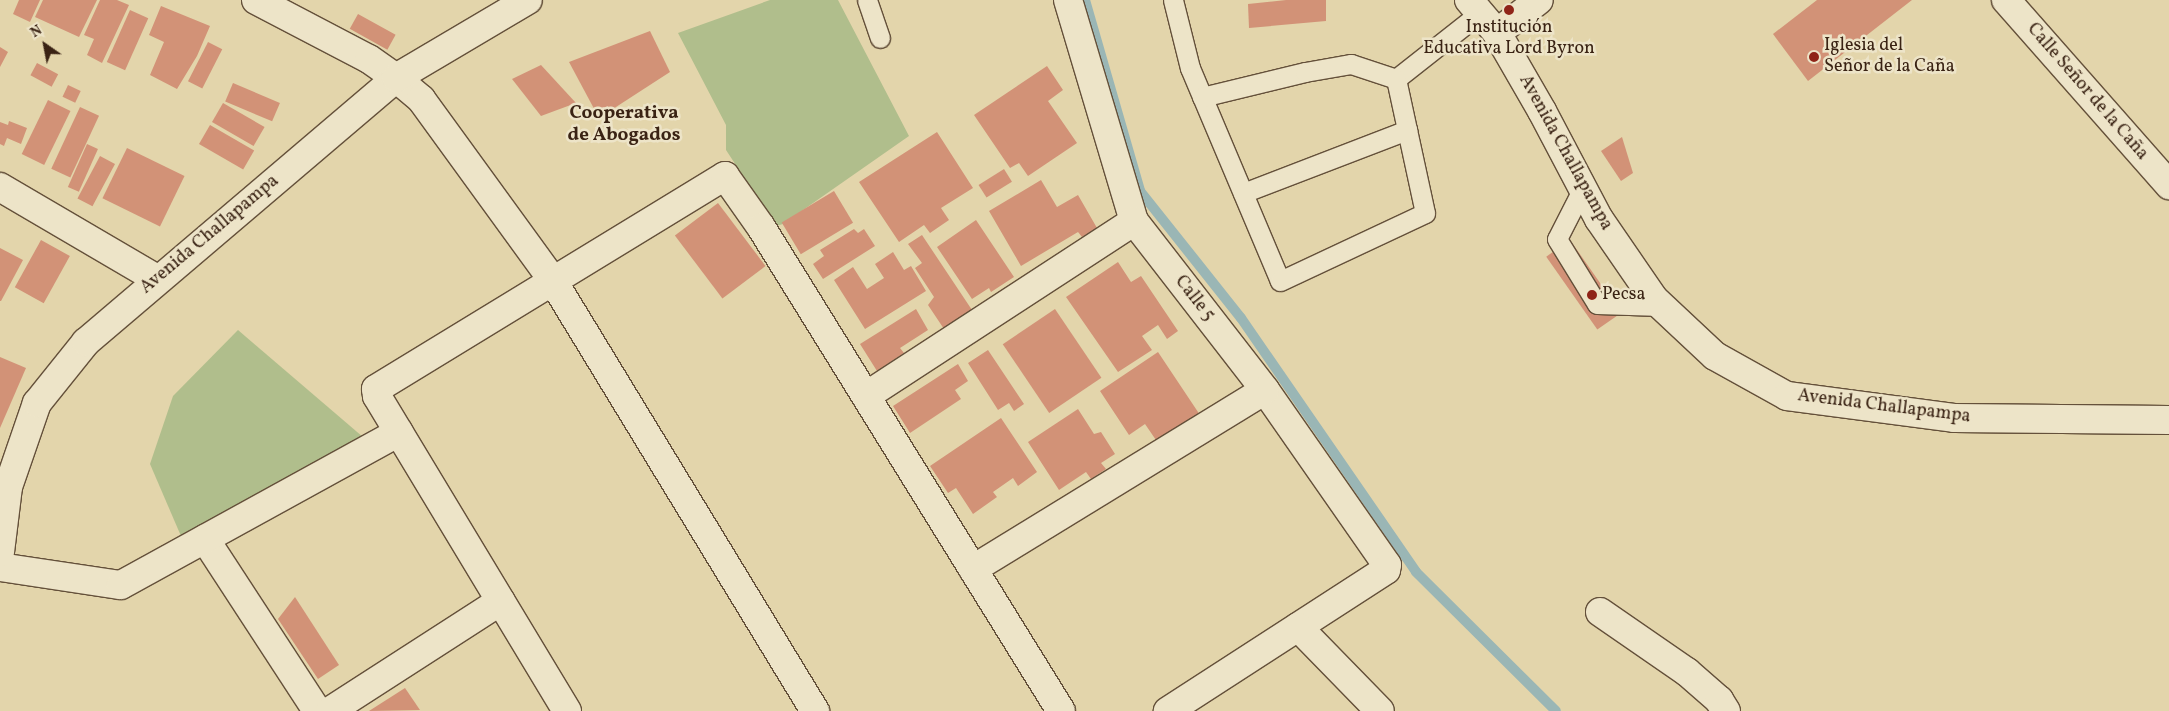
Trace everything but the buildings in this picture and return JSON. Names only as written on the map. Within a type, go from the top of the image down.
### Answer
[{"type":"street","points":[[256,0],[369,59],[421,99],[553,281],[815,711]]},
{"type":"street","name":"Avenida Challapampa","points":[[0,552],[4,484],[38,403],[86,342],[157,279],[396,78],[528,0]]},
{"type":"street","name":"Calle 5","points":[[1068,0],[1134,221],[1264,390],[1387,566],[1386,570],[1298,627]]},
{"type":"street","points":[[1482,15],[1539,0]]},
{"type":"street","name":"Calle Señor de la Caña","points":[[2006,0],[2169,185]]},
{"type":"street","name":"Avenida Challapampa","points":[[1482,15],[1583,188],[1599,219],[1654,300],[1715,356],[1787,396],[1954,418],[2169,420]]},
{"type":"street","points":[[567,711],[377,396],[376,390],[378,386],[725,176],[761,227],[1060,711]]},
{"type":"street","points":[[0,187],[157,279]]},
{"type":"street","points":[[866,396],[1134,221]]},
{"type":"street","points":[[973,569],[1264,390]]},
{"type":"street","points":[[0,567],[121,585],[399,432]]},
{"type":"street","points":[[205,539],[317,711]]},
{"type":"street","points":[[330,711],[501,601]]},
{"type":"street","points":[[1600,612],[1687,672],[1719,700],[1726,711]]},
{"type":"street","points":[[1168,711],[1298,627],[1380,711]]},
{"type":"lane","points":[[867,0],[880,38]]},
{"type":"lane","points":[[1173,0],[1190,68],[1280,281],[1425,213],[1396,79]]},
{"type":"lane","points":[[1396,79],[1482,15]]},
{"type":"lane","points":[[1202,97],[1304,72],[1351,64],[1396,79]]},
{"type":"lane","points":[[1243,193],[1407,130]]},
{"type":"lane","points":[[1583,188],[1557,239],[1597,304],[1660,306]]},
{"type":"green space","points":[[770,0],[838,0],[909,136],[783,224],[776,226],[726,150],[726,125],[678,33]]},
{"type":"green space","points":[[238,330],[377,449],[190,557],[150,464],[173,396]]},
{"type":"waterway","points":[[1085,0],[1140,191],[1241,318],[1416,572],[1556,711]]},
{"type":"place","name":"Institución Educativa Lord Byron","points":[[1509,10]]},
{"type":"place","name":"Iglesia del Señor de la Caña","points":[[1814,57]]},
{"type":"place","name":"Pecsa","points":[[1592,295]]},
{"type":"district","name":"Cooperativa de Abogados","points":[[624,125]]}]
